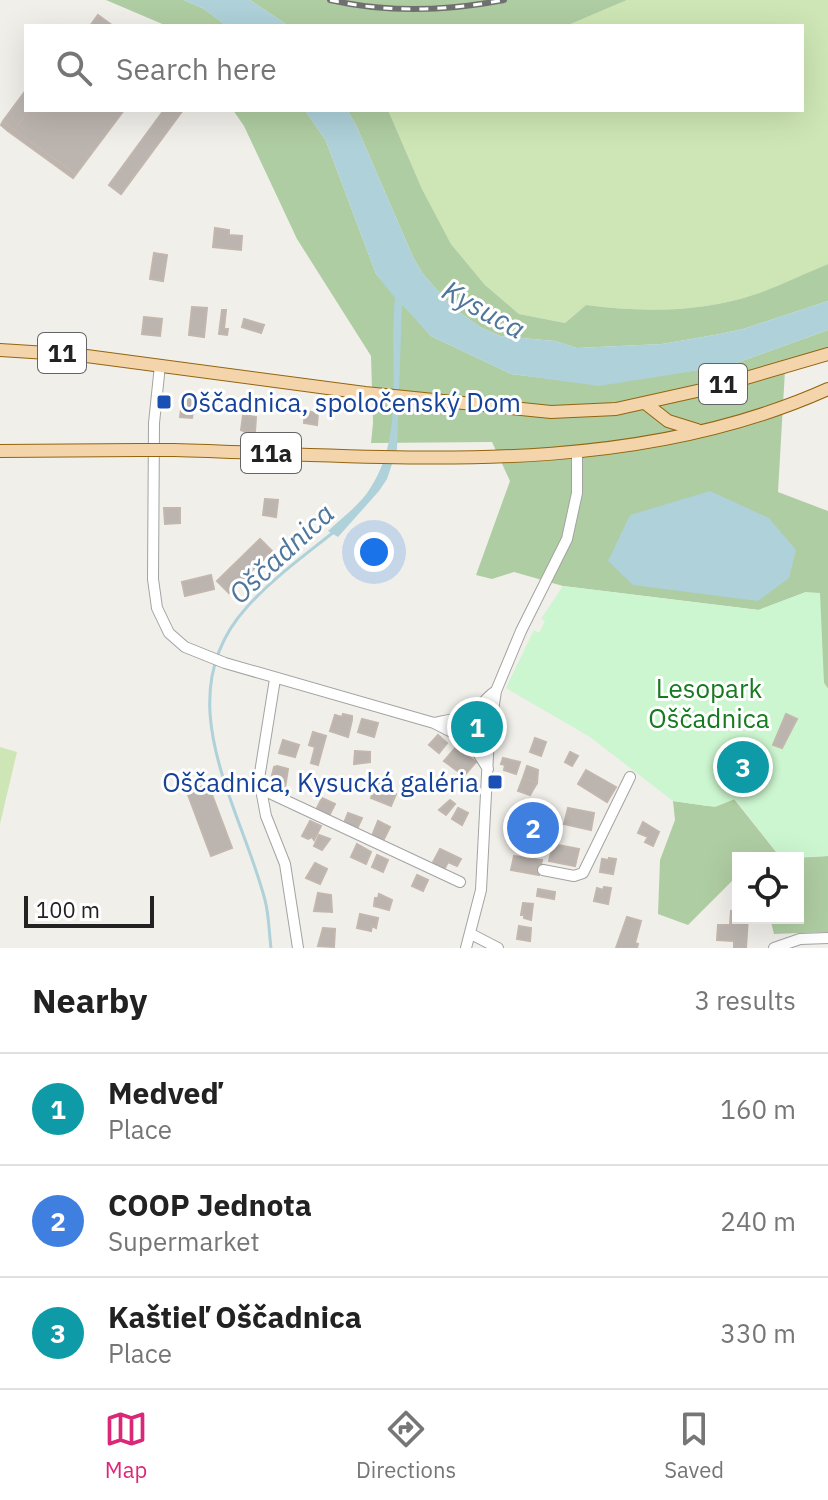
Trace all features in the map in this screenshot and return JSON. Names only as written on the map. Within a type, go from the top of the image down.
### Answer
[{"type":"main road","name":"11","points":[[0,350],[53,352],[422,400],[551,412],[616,409],[645,403],[828,354]]},
{"type":"main road","name":"11a","points":[[0,451],[174,450],[405,456],[523,456],[577,452],[643,444],[708,430],[785,407],[828,389]]},
{"type":"main road","points":[[675,425],[671,407],[677,396]]},
{"type":"main road","points":[[645,403],[675,425],[708,430]]},
{"type":"street","points":[[160,365],[154,423],[153,579],[155,600],[162,621],[172,637],[185,647],[239,668],[434,723],[468,739],[481,742],[489,736]]},
{"type":"street","points":[[466,948],[481,890],[489,736],[496,691],[521,631],[567,539],[577,493],[577,452]]},
{"type":"street","points":[[275,679],[261,759],[261,789],[266,816],[285,864],[298,948]]},
{"type":"street","points":[[434,723],[476,711],[487,696],[496,691]]},
{"type":"street","points":[[476,711],[484,713],[491,720]]},
{"type":"street","points":[[465,716],[461,724],[488,769]]},
{"type":"street","points":[[543,870],[574,876],[583,873],[630,777]]},
{"type":"street","points":[[261,789],[460,882]]},
{"type":"street","points":[[471,934],[498,948]]},
{"type":"street","points":[[774,948],[800,939],[828,938]]},
{"type":"green space","points":[[106,0],[184,0],[204,9],[224,24],[162,24]]},
{"type":"green space","points":[[250,0],[627,0],[571,24],[286,24]]},
{"type":"green space","points":[[627,0],[828,0],[828,264],[763,292],[733,301],[691,308],[649,310],[586,305],[565,323],[519,314],[485,285],[451,244],[422,189],[389,112],[804,112],[804,24],[571,24]]},
{"type":"green space","points":[[234,112],[306,112],[326,141],[376,274],[431,336],[511,374],[599,385],[731,365],[828,330],[828,358],[785,370],[778,492],[828,511],[828,689],[824,683],[806,592],[759,610],[563,586],[514,572],[492,579],[476,575],[510,481],[492,442],[371,443],[371,356],[297,239],[244,126]]},
{"type":"green space","points":[[348,112],[389,112],[422,189],[451,244],[485,285],[519,314],[565,323],[586,305],[649,310],[712,305],[762,292],[828,264],[828,301],[743,329],[662,344],[577,348],[555,341],[500,336],[480,327],[452,307],[423,274]]},
{"type":"green space","name":"Lesopark Oščadnica","points":[[563,586],[758,610],[806,592],[820,593],[824,683],[828,689],[828,856],[804,857],[804,852],[776,852],[735,799],[715,807],[673,801],[590,737],[506,688],[534,630],[539,633],[545,621],[541,619]]},
{"type":"green space","points":[[0,747],[17,752],[0,824]]},
{"type":"green space","points":[[734,799],[776,852],[732,852],[732,881],[688,925],[658,914],[660,860],[675,820],[673,801],[708,806]]},
{"type":"green space","points":[[828,856],[828,932],[774,934],[772,924],[804,924],[804,857]]},
{"type":"water","points":[[184,0],[250,0],[286,24],[224,24],[204,9]]},
{"type":"water","points":[[306,112],[348,112],[423,274],[452,307],[480,327],[500,336],[555,341],[577,348],[662,344],[743,329],[828,301],[828,330],[731,365],[599,386],[511,374],[431,336],[402,305],[397,449],[387,479],[379,491],[338,537],[328,531],[367,493],[382,466],[389,443],[394,396],[395,298],[376,274],[326,141]]},
{"type":"water","points":[[710,491],[769,518],[796,550],[789,578],[758,601],[633,585],[608,561],[630,515]]},
{"type":"building","points":[[98,15],[110,24],[91,24]]},
{"type":"building","points":[[24,93],[24,112],[28,112],[14,130],[3,121]]},
{"type":"building","points":[[28,112],[122,112],[76,174],[14,130]]},
{"type":"building","points":[[163,112],[182,112],[121,194],[109,185]]},
{"type":"building","points":[[3,121],[76,174],[73,178],[8,131],[1,125]]},
{"type":"building","points":[[215,228],[229,230],[229,235],[242,236],[241,250],[213,247]]},
{"type":"building","points":[[154,253],[167,255],[163,281],[150,279]]},
{"type":"building","points":[[192,307],[207,308],[204,337],[189,335]]},
{"type":"building","points":[[222,310],[226,310],[224,329],[228,329],[227,335],[219,334]]},
{"type":"building","points":[[144,317],[162,319],[160,336],[142,334]]},
{"type":"building","points":[[244,319],[264,325],[261,333],[242,327]]},
{"type":"building","points":[[183,394],[196,396],[192,418],[180,417]]},
{"type":"building","points":[[305,411],[318,413],[317,425],[304,423]]},
{"type":"building","points":[[243,415],[256,417],[255,432],[251,431],[251,434],[241,430]]},
{"type":"building","points":[[265,499],[278,500],[276,517],[263,515]]},
{"type":"building","points":[[164,508],[180,508],[180,523],[165,524]]},
{"type":"building","points":[[260,539],[272,551],[229,593],[217,581]]},
{"type":"building","points":[[211,575],[214,589],[185,596],[182,582]]},
{"type":"building","points":[[343,714],[352,716],[348,737],[330,731],[335,715],[342,717]]},
{"type":"building","points":[[786,714],[797,719],[782,748],[773,745]]},
{"type":"building","points":[[362,719],[378,723],[374,737],[358,732]]},
{"type":"building","points":[[313,732],[326,736],[318,765],[311,763],[315,747],[309,745]]},
{"type":"building","points":[[438,735],[447,743],[439,753],[429,745]]},
{"type":"building","points":[[535,738],[546,742],[541,756],[530,752]]},
{"type":"building","points":[[283,740],[299,745],[295,757],[279,753]]},
{"type":"building","points":[[457,746],[476,762],[464,776],[444,761]]},
{"type":"building","points":[[741,750],[756,756],[745,783],[731,778]]},
{"type":"building","points":[[355,751],[370,752],[370,762],[354,764]]},
{"type":"building","points":[[570,752],[578,756],[572,766],[565,762]]},
{"type":"building","points":[[503,758],[520,762],[516,774],[504,770],[505,765],[501,764]]},
{"type":"building","points":[[527,766],[538,770],[537,783],[523,778]]},
{"type":"building","points":[[274,767],[288,769],[285,788],[270,784]]},
{"type":"building","points":[[586,770],[616,787],[607,802],[578,784]]},
{"type":"building","points":[[440,775],[450,785],[442,794],[431,784]]},
{"type":"building","points":[[523,778],[537,783],[530,795],[518,791]]},
{"type":"building","points":[[378,780],[390,785],[388,791],[396,794],[391,806],[371,798]]},
{"type":"building","points":[[208,784],[232,848],[211,856],[187,792]]},
{"type":"building","points":[[322,798],[335,804],[329,816],[316,810]]},
{"type":"building","points":[[450,800],[455,804],[446,815],[439,810]]},
{"type":"building","points":[[515,807],[549,815],[541,851],[525,847],[528,829],[512,826]]},
{"type":"building","points":[[458,808],[468,813],[462,825],[452,819]]},
{"type":"building","points":[[568,808],[594,813],[591,830],[564,824]]},
{"type":"building","points":[[348,813],[362,818],[357,829],[344,823]]},
{"type":"building","points":[[310,821],[321,826],[314,840],[302,836]]},
{"type":"building","points":[[378,821],[390,827],[383,841],[372,836]]},
{"type":"building","points":[[643,822],[659,832],[653,846],[645,842],[648,837],[638,833]]},
{"type":"building","points":[[319,835],[330,839],[322,850],[314,846]]},
{"type":"building","points":[[357,844],[371,852],[366,864],[351,857]]},
{"type":"building","points":[[553,844],[579,849],[575,866],[549,861]]},
{"type":"building","points":[[440,849],[461,859],[457,866],[448,862],[444,870],[432,864]]},
{"type":"building","points":[[377,855],[388,860],[383,872],[372,867]]},
{"type":"building","points":[[514,856],[542,860],[539,875],[511,870]]},
{"type":"building","points":[[602,859],[616,859],[613,874],[600,872]]},
{"type":"building","points":[[315,863],[327,869],[320,884],[306,878]]},
{"type":"building","points":[[417,875],[428,880],[423,891],[412,886]]},
{"type":"building","points":[[604,887],[611,888],[608,904],[594,901],[597,888],[603,890]]},
{"type":"building","points":[[538,889],[555,892],[554,899],[537,896]]},
{"type":"building","points":[[318,893],[331,895],[332,912],[314,911]]},
{"type":"building","points":[[379,894],[392,900],[389,910],[374,906]]},
{"type":"building","points":[[523,903],[533,904],[531,920],[521,915]]},
{"type":"building","points":[[731,911],[732,924],[748,924],[746,948],[734,947],[734,941],[717,940],[718,925],[730,925]]},
{"type":"building","points":[[360,914],[378,918],[376,928],[372,926],[371,931],[357,928]]},
{"type":"building","points":[[627,917],[641,921],[635,943],[638,944],[637,948],[616,948]]},
{"type":"building","points":[[519,926],[531,928],[530,941],[517,939]]},
{"type":"building","points":[[323,928],[335,929],[334,947],[318,946]]},
{"type":"waterway","name":"Oščadnica","points":[[271,948],[265,900],[216,751],[210,714],[212,677],[223,641],[247,607],[278,577],[335,531]]},
{"type":"railway","points":[[330,0],[374,7],[417,9],[504,0]]},
{"type":"place","name":"Oščadnica, spoločenský Dom","points":[[164,402]]},
{"type":"place","name":"Medveď","points":[[477,727]]},
{"type":"place","name":"Kaštieľ Oščadnica","points":[[743,767]]},
{"type":"place","name":"Oščadnica, Kysucká galéria","points":[[495,782]]},
{"type":"place","name":"COOP Jednota","points":[[533,828]]},
{"type":"water label","name":"Kysuca","points":[[484,309]]}]
